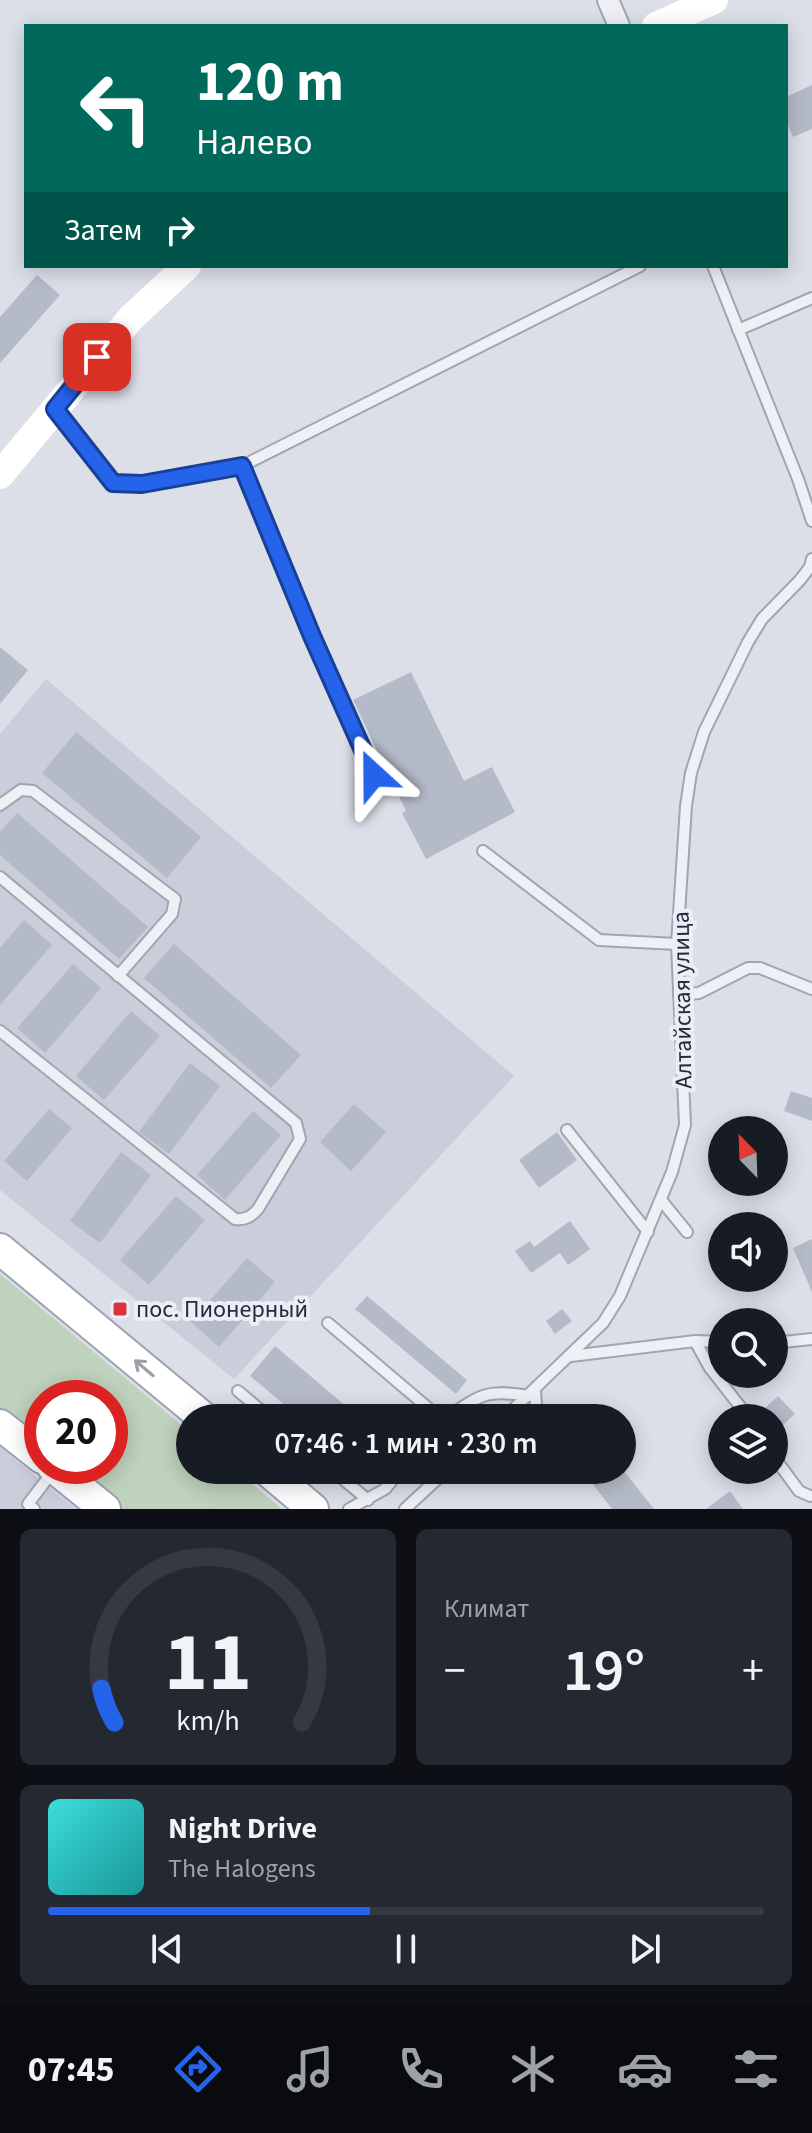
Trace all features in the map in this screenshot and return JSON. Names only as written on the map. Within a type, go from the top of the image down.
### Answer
[{"type":"main road","points":[[660,24],[714,0]]},
{"type":"main road","points":[[0,475],[131,318],[185,268]]},
{"type":"main road","points":[[0,1249],[187,1404]]},
{"type":"main road","points":[[0,1425],[24,1444]]},
{"type":"main road","points":[[74,1484],[105,1509]]},
{"type":"main road","points":[[283,1484],[306,1505]]},
{"type":"street","points":[[608,0],[618,24]]},
{"type":"lane","points":[[55,409],[113,483],[142,484],[242,466],[636,268]]},
{"type":"lane","points":[[714,268],[812,521]]},
{"type":"lane","points":[[738,330],[812,298]]},
{"type":"lane","points":[[242,466],[312,636],[374,775]]},
{"type":"lane","points":[[811,563],[812,581]]},
{"type":"lane","name":"Алтайская улица","points":[[520,1404],[603,1323],[620,1296],[672,1172],[685,1125],[677,944],[691,773],[704,732],[748,642],[762,619],[811,563]]},
{"type":"lane","points":[[0,805],[21,790],[33,791],[175,899],[172,914],[118,976]]},
{"type":"lane","points":[[483,851],[599,940],[677,944]]},
{"type":"lane","points":[[0,877],[296,1123],[300,1139],[252,1216],[235,1219],[0,1031]]},
{"type":"lane","points":[[679,995],[699,993],[748,968],[760,968],[812,989]]},
{"type":"lane","points":[[567,1130],[648,1232]]},
{"type":"lane","points":[[661,1200],[687,1232]]},
{"type":"lane","points":[[328,1323],[423,1404]]},
{"type":"lane","points":[[788,1342],[812,1339]]},
{"type":"lane","points":[[695,1341],[710,1368],[738,1404]]},
{"type":"lane","points":[[571,1356],[708,1341]]},
{"type":"lane","points":[[238,1391],[253,1404]]},
{"type":"lane","points":[[466,1404],[498,1391],[532,1394],[534,1404]]},
{"type":"lane","points":[[788,1476],[799,1491],[810,1496]]},
{"type":"lane","points":[[34,1509],[28,1504],[39,1484]]},
{"type":"lane","points":[[349,1484],[368,1500]]},
{"type":"lane","points":[[349,1509],[389,1484]]},
{"type":"lane","points":[[405,1509],[432,1484]]},
{"type":"shaded area","points":[[46,679],[514,1076],[234,1379],[0,1190],[0,734]]},
{"type":"shaded area","points":[[0,1447],[24,1467],[24,1484],[45,1484],[76,1509],[0,1509]]},
{"type":"green space","points":[[0,1274],[127,1380],[24,1380],[24,1428],[0,1409]]},
{"type":"green space","points":[[128,1380],[176,1420],[176,1484],[252,1484],[282,1509],[123,1509],[92,1484],[128,1484]]},
{"type":"building","points":[[812,85],[812,129],[793,137],[788,125],[788,96]]},
{"type":"building","points":[[37,275],[60,295],[0,363],[0,317]]},
{"type":"building","points":[[0,647],[28,670],[0,704]]},
{"type":"building","points":[[411,672],[464,781],[492,767],[515,812],[426,859],[402,813],[406,811],[353,700]]},
{"type":"building","points":[[76,732],[201,837],[167,878],[42,773]]},
{"type":"building","points":[[17,813],[148,927],[119,959],[0,855],[0,832]]},
{"type":"building","points":[[24,920],[52,945],[0,1005],[0,948]]},
{"type":"building","points":[[174,944],[301,1055],[271,1088],[144,978]]},
{"type":"building","points":[[73,964],[101,988],[45,1053],[17,1028]]},
{"type":"building","points":[[131,1011],[160,1036],[104,1100],[76,1076]]},
{"type":"building","points":[[190,1063],[220,1086],[169,1154],[139,1132]]},
{"type":"building","points":[[791,1091],[812,1098],[812,1121],[784,1111]]},
{"type":"building","points":[[354,1104],[386,1132],[351,1171],[320,1142]]},
{"type":"building","points":[[49,1109],[72,1128],[27,1181],[4,1161]]},
{"type":"building","points":[[253,1111],[281,1135],[225,1200],[197,1175]]},
{"type":"building","points":[[557,1132],[577,1160],[539,1188],[519,1160]]},
{"type":"building","points":[[121,1152],[151,1175],[100,1243],[70,1221]]},
{"type":"building","points":[[176,1196],[205,1220],[149,1285],[120,1260]]},
{"type":"building","points":[[570,1221],[590,1249],[568,1265],[560,1253],[531,1273],[515,1251],[530,1241],[534,1247]]},
{"type":"building","points":[[812,1239],[812,1292],[793,1248]]},
{"type":"building","points":[[247,1258],[275,1282],[219,1347],[191,1322]]},
{"type":"building","points":[[367,1296],[467,1380],[456,1394],[355,1309]]},
{"type":"building","points":[[562,1309],[572,1321],[555,1334],[546,1321]]},
{"type":"building","points":[[275,1346],[343,1404],[283,1404],[250,1376]]},
{"type":"building","points":[[778,1396],[786,1404],[769,1404]]},
{"type":"building","points":[[788,1407],[795,1414],[788,1420]]},
{"type":"building","points":[[593,1484],[634,1484],[654,1509],[612,1509]]},
{"type":"building","points":[[730,1491],[743,1509],[706,1509]]},
{"type":"place","name":"пос. Пионерный","points":[[120,1309]]},
{"type":"route","points":[[97,357],[55,409],[113,483],[142,484],[242,466],[312,636],[374,775]]}]
